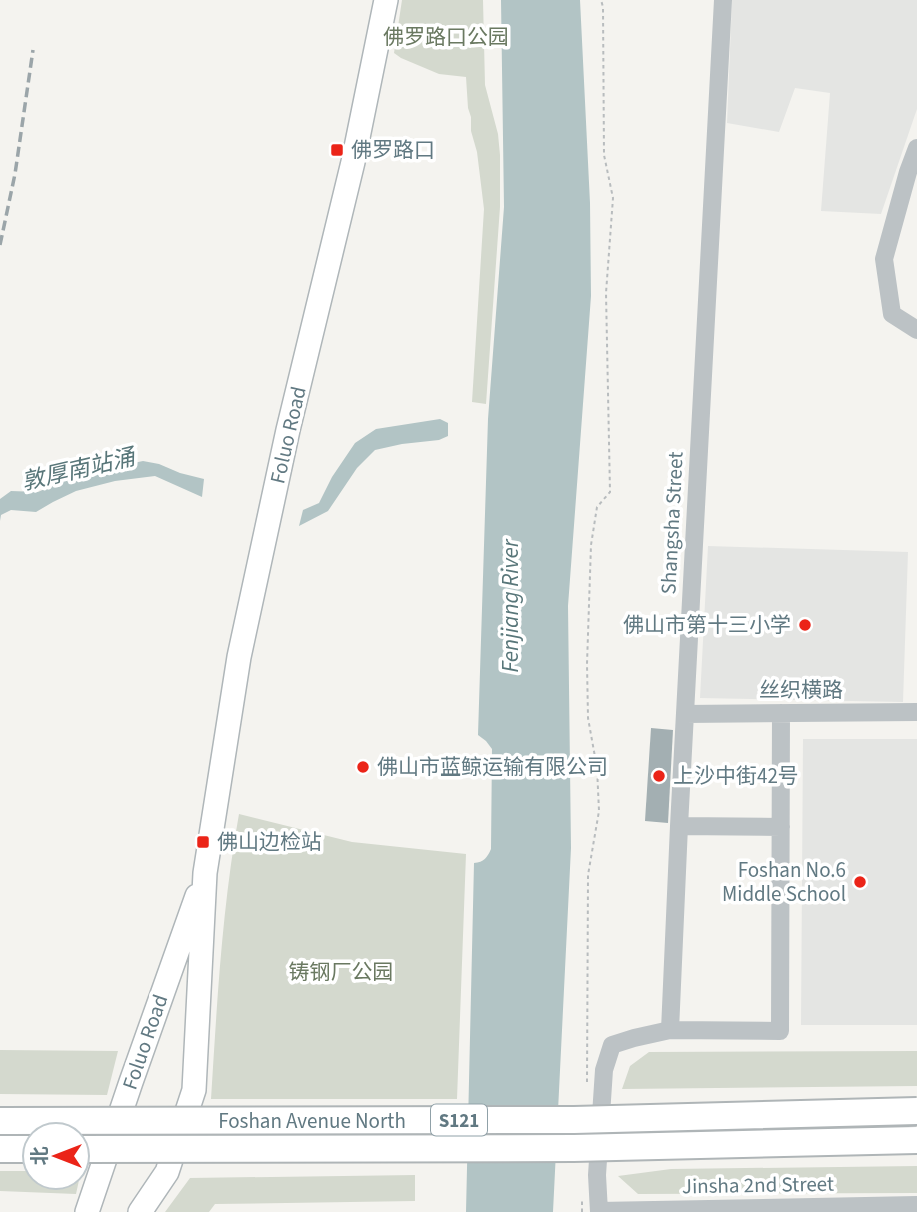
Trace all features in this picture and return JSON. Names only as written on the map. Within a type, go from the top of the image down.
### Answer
[{"type":"highway","name":"Foshan Avenue North","points":[[0,1121],[560,1120],[917,1111]]},
{"type":"highway","name":"Foshan Avenue North","points":[[91,1149],[560,1148],[917,1140]]},
{"type":"highway","points":[[0,1149],[21,1149]]},
{"type":"main road","name":"Foluo Road","points":[[140,1212],[167,1172],[194,1090],[205,873],[242,644],[288,430],[353,162],[386,0]]},
{"type":"main road","name":"Foluo Road","points":[[87,1212],[205,873]]},
{"type":"street","name":"Shangsha Street","points":[[670,1030],[684,714],[723,0]]},
{"type":"street","points":[[917,148],[884,260],[892,314],[917,330]]},
{"type":"street","name":"丝织横路","points":[[684,714],[917,712]]},
{"type":"street","points":[[593,1212],[604,1070],[612,1045],[670,1030],[780,1031],[781,713]]},
{"type":"street","points":[[679,826],[781,827]]},
{"type":"street","name":"Jinsha 2nd Street","points":[[593,1212],[850,1209],[917,1205]]},
{"type":"path","points":[[587,1090],[588,876],[599,811],[597,768],[588,718],[587,664],[591,545],[597,507],[610,492],[606,293],[614,198],[604,155],[601,0]]},
{"type":"path","points":[[582,1198],[593,1212]]},
{"type":"shaded area","points":[[732,0],[917,0],[917,109],[881,214],[821,211],[830,93],[795,88],[779,132],[727,123]]},
{"type":"shaded area","name":"佛山市第十三小学","points":[[708,546],[908,552],[903,702],[700,698]]},
{"type":"shaded area","name":"Foshan No.6 Middle School","points":[[803,739],[917,739],[917,1025],[801,1025]]},
{"type":"green space","name":"佛罗路口公园","points":[[402,0],[483,0],[485,85],[498,134],[500,155],[500,207],[486,404],[472,402],[484,209],[477,152],[471,131],[466,77],[439,74],[394,53]]},
{"type":"green space","name":"铸钢厂公园","points":[[239,814],[352,842],[466,854],[457,1099],[211,1099],[224,920]]},
{"type":"green space","points":[[0,1050],[118,1051],[107,1095],[0,1094]]},
{"type":"green space","points":[[917,1051],[917,1086],[622,1089],[630,1066],[649,1052]]},
{"type":"green space","points":[[917,1166],[917,1193],[638,1194],[618,1176],[671,1169]]},
{"type":"green space","points":[[0,1171],[21,1171],[21,1191],[77,1191],[76,1194],[0,1191]]},
{"type":"green space","points":[[415,1175],[415,1201],[215,1204],[209,1212],[165,1212],[190,1178]]},
{"type":"water","name":"Fenjiang River","points":[[501,0],[580,0],[590,203],[591,296],[568,606],[571,848],[553,1212],[466,1212],[474,863],[485,859],[491,849],[492,749],[478,735],[488,419],[504,207]]},
{"type":"water","points":[[440,419],[448,423],[448,436],[439,440],[375,450],[357,468],[328,511],[299,526],[303,510],[319,503],[332,477],[355,443],[376,429]]},
{"type":"water","points":[[143,461],[204,479],[202,497],[155,476],[115,481],[76,491],[36,512],[11,510],[1,515],[0,521],[0,499],[11,491],[38,492],[73,476]]},
{"type":"building","name":"上沙中街42号","points":[[651,728],[673,730],[668,823],[645,821]]},
{"type":"railway","points":[[0,245],[15,174],[33,50]]},
{"type":"place","name":"佛罗路口","points":[[337,150]]},
{"type":"place","name":"佛山市第十三小学","points":[[805,625]]},
{"type":"place","name":"佛山市蓝鲸运输有限公司","points":[[363,767]]},
{"type":"place","name":"上沙中街42号","points":[[659,776]]},
{"type":"place","name":"佛山边检站","points":[[203,842]]},
{"type":"place","name":"Foshan No.6 Middle School","points":[[860,882]]},
{"type":"water label","name":"敦厚南站涌","points":[[78,469]]}]
